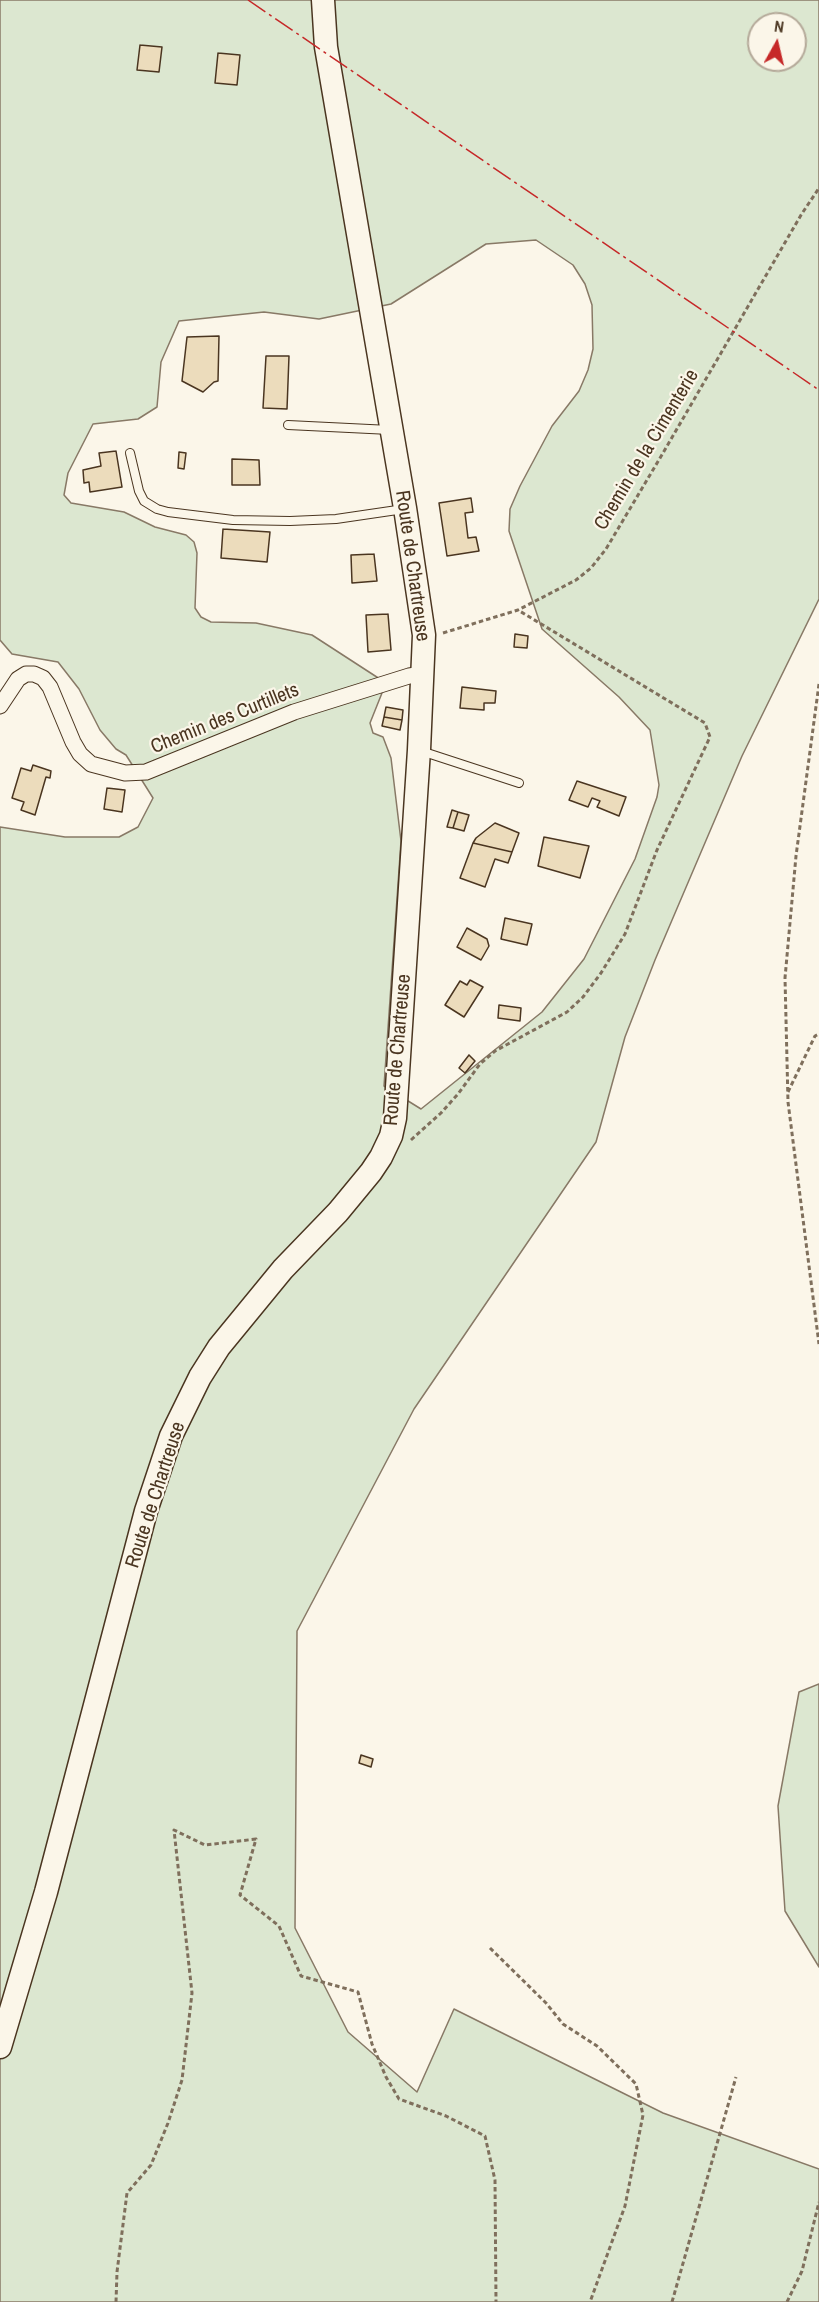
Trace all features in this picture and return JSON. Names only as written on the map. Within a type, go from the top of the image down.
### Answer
[{"type":"main road","name":"Route de Chartreuse","points":[[0,2047],[46,1892],[146,1511],[171,1436],[200,1377],[219,1347],[283,1269],[338,1212],[381,1157],[391,1136],[395,1118],[420,750],[424,635],[392,430],[326,47],[323,0]]},
{"type":"street","name":"Chemin des Curtillets","points":[[0,706],[18,679],[27,674],[43,678],[50,687],[80,754],[91,764],[125,773],[146,772],[294,712],[409,676],[423,674]]},
{"type":"lane","points":[[288,425],[392,430]]},
{"type":"lane","points":[[130,453],[139,491],[144,501],[157,509],[168,512],[233,520],[290,521],[336,519],[405,508]]},
{"type":"lane","points":[[420,750],[519,783]]},
{"type":"path","name":"Chemin de la Cimenterie","points":[[424,635],[449,633],[518,610],[576,580],[591,568],[606,549],[819,188]]},
{"type":"path","points":[[381,1157],[407,1144],[441,1113],[480,1064],[495,1051],[567,1012],[583,997],[625,934],[657,850],[710,737],[705,723],[518,610]]},
{"type":"path","points":[[819,684],[796,856],[785,978],[788,1094],[819,1344]]},
{"type":"path","points":[[788,1094],[815,1036],[819,1034]]},
{"type":"path","points":[[116,2302],[117,2271],[127,2193],[151,2165],[182,2080],[192,1993],[174,1830],[205,1845],[256,1839],[240,1895],[279,1926],[301,1976],[358,1992],[372,2044],[386,2077],[399,2099],[446,2116],[485,2136],[495,2180],[496,2302]]},
{"type":"path","points":[[490,1948],[564,2024],[597,2046],[636,2084],[644,2115],[625,2206],[590,2302]]},
{"type":"path","points":[[672,2302],[736,2077]]},
{"type":"path","points":[[786,2302],[801,2271],[819,2202]]},
{"type":"green space","points":[[0,0],[819,0],[819,599],[742,756],[655,960],[625,1037],[596,1142],[414,1409],[297,1631],[295,1928],[348,2032],[417,2092],[454,2009],[663,2113],[819,2169],[819,2302],[0,2302],[0,827],[65,837],[119,837],[138,827],[153,798],[126,755],[116,749],[100,730],[79,689],[58,662],[12,654],[0,640]],"holes":[[[536,240],[573,265],[585,284],[592,305],[593,349],[588,370],[579,391],[552,426],[520,486],[510,509],[509,531],[542,629],[619,697],[650,730],[659,785],[657,797],[635,859],[584,959],[542,1012],[421,1109],[384,1086],[401,841],[391,758],[383,737],[373,733],[370,723],[386,683],[312,635],[256,623],[211,622],[201,617],[195,608],[197,553],[194,542],[186,535],[155,527],[124,512],[71,503],[64,495],[68,473],[93,424],[138,419],[157,407],[161,362],[179,321],[264,312],[319,319],[391,304],[486,244]]]},
{"type":"green space","points":[[819,1684],[819,1967],[785,1911],[778,1806],[799,1692]]},
{"type":"building","points":[[140,45],[162,47],[159,72],[137,70]]},
{"type":"building","points":[[218,53],[240,55],[237,85],[215,83]]},
{"type":"building","points":[[219,336],[218,381],[203,392],[182,381],[187,337]]},
{"type":"building","points":[[266,356],[289,356],[287,409],[263,408]]},
{"type":"building","points":[[116,451],[122,487],[90,492],[89,482],[84,483],[83,470],[101,466],[99,453]]},
{"type":"building","points":[[179,452],[186,453],[184,469],[178,468]]},
{"type":"building","points":[[232,459],[259,460],[260,485],[232,485]]},
{"type":"building","points":[[471,498],[473,512],[465,513],[468,538],[476,537],[479,551],[447,556],[439,503]]},
{"type":"building","points":[[223,529],[270,532],[267,562],[221,558]]},
{"type":"building","points":[[374,554],[377,581],[352,583],[351,555]]},
{"type":"building","points":[[388,614],[391,650],[368,652],[366,615]]},
{"type":"building","points":[[515,634],[528,636],[527,648],[514,647]]},
{"type":"building","points":[[462,687],[496,691],[495,703],[484,703],[484,710],[460,708]]},
{"type":"building","points":[[386,707],[403,710],[402,720],[384,717]]},
{"type":"building","points":[[384,717],[402,720],[400,730],[382,726]]},
{"type":"building","points":[[33,765],[51,771],[50,778],[46,777],[35,815],[21,810],[24,802],[12,798],[21,768],[31,771]]},
{"type":"building","points":[[577,781],[626,797],[619,816],[597,807],[600,801],[592,798],[588,807],[569,800]]},
{"type":"building","points":[[107,788],[125,790],[122,812],[104,809]]},
{"type":"building","points":[[452,810],[458,812],[453,828],[447,827]]},
{"type":"building","points":[[458,812],[469,815],[464,831],[453,828]]},
{"type":"building","points":[[495,823],[519,833],[512,852],[473,843]]},
{"type":"building","points":[[544,837],[589,846],[580,878],[538,866]]},
{"type":"building","points":[[473,843],[512,852],[508,863],[495,859],[485,887],[460,878]]},
{"type":"building","points":[[505,918],[532,924],[527,945],[501,939]]},
{"type":"building","points":[[467,928],[487,939],[489,946],[481,960],[457,947]]},
{"type":"building","points":[[470,980],[483,987],[464,1017],[445,1005],[460,981],[467,985]]},
{"type":"building","points":[[499,1005],[521,1008],[520,1021],[498,1018]]},
{"type":"building","points":[[469,1055],[475,1061],[465,1073],[459,1068]]},
{"type":"building","points":[[361,1755],[373,1759],[371,1767],[359,1763]]},
{"type":"power","points":[[248,0],[819,390]]}]
